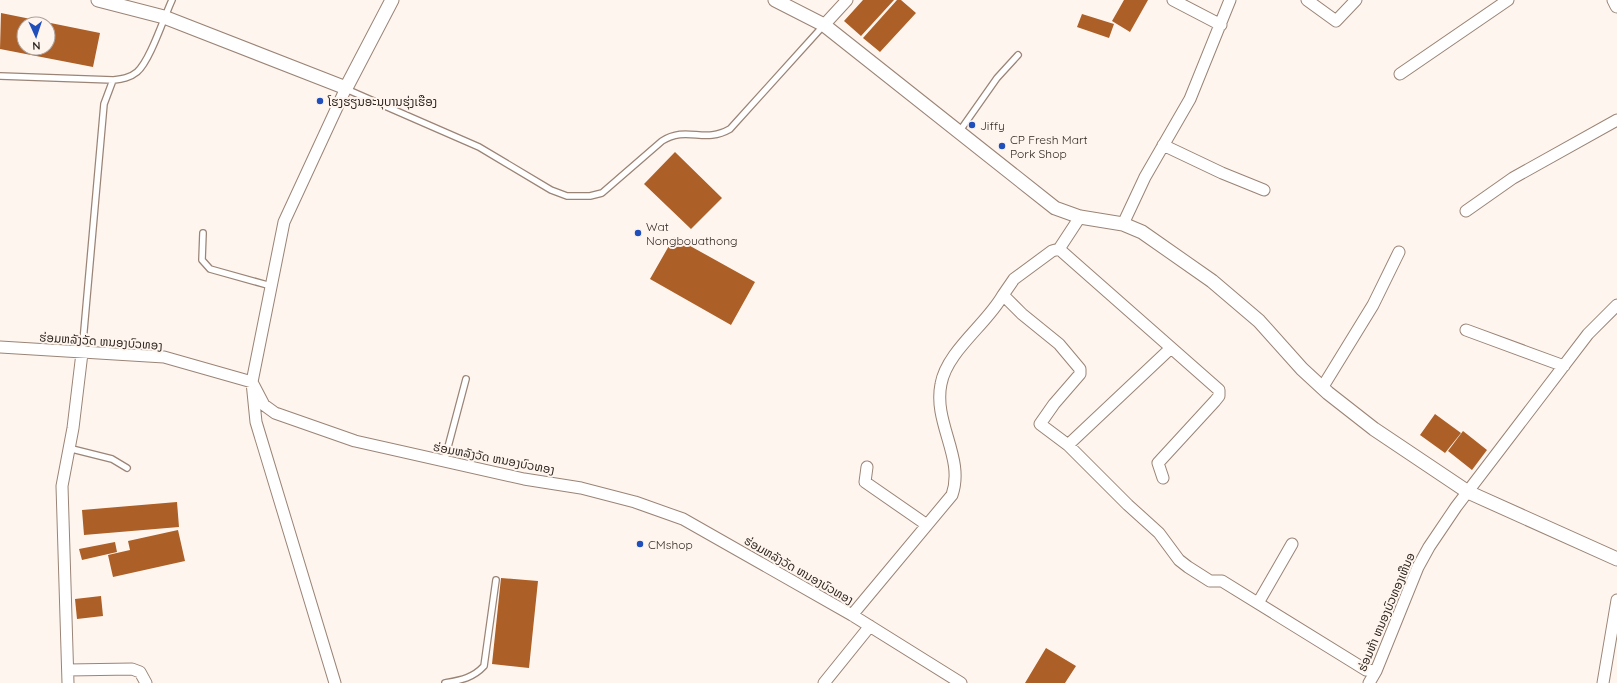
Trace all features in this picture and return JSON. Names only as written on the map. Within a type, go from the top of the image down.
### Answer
[{"type":"street","points":[[100,0],[164,17],[346,88]]},
{"type":"street","points":[[335,683],[256,422],[252,382],[284,222],[346,88],[392,0]]},
{"type":"street","points":[[775,0],[824,25],[1055,208],[1080,217],[1123,224],[1142,232],[1212,281],[1259,321],[1302,369],[1322,388],[1374,429],[1468,492],[1617,559]]},
{"type":"street","points":[[824,25],[847,0]]},
{"type":"street","points":[[1173,0],[1221,25]]},
{"type":"street","points":[[1123,224],[1145,177],[1190,99],[1230,0]]},
{"type":"street","points":[[1307,0],[1336,21],[1356,0]]},
{"type":"street","points":[[1400,74],[1508,0]]},
{"type":"street","points":[[1614,0],[1617,6]]},
{"type":"street","points":[[1466,211],[1513,178],[1617,120]]},
{"type":"street","points":[[1163,145],[1222,173],[1264,190]]},
{"type":"street","points":[[852,615],[952,495],[955,483],[954,459],[940,412],[941,383],[951,360],[992,312],[1014,279],[1052,251],[1059,249],[1080,217]]},
{"type":"street","points":[[1059,249],[1219,390],[1220,396],[1158,463],[1163,478]]},
{"type":"street","points":[[1322,388],[1373,305],[1399,252]]},
{"type":"street","points":[[1004,295],[1022,314],[1059,344],[1080,369],[1080,374],[1054,404],[1040,424],[1068,445],[1128,505],[1159,533],[1179,560],[1188,567],[1210,581],[1222,581],[1366,670],[1376,671]]},
{"type":"street","name":"ຮ່ອມຫ້າ ຫນອງບົວທອງເຫືນອ","points":[[1369,683],[1376,671],[1422,556],[1468,492],[1588,334],[1617,305]]},
{"type":"street","points":[[1466,330],[1564,366]]},
{"type":"street","name":"ຮ່ອມຫລັງວັດ ຫນອງບົວທອງ","points":[[0,347],[164,357],[252,382],[264,405],[275,412],[355,441],[524,479],[581,488],[635,502],[683,519],[852,615],[961,683]]},
{"type":"street","points":[[1068,445],[1171,348]]},
{"type":"street","points":[[68,683],[62,486],[73,428],[82,353]]},
{"type":"street","points":[[867,467],[865,482],[927,525]]},
{"type":"street","points":[[1258,603],[1292,544]]},
{"type":"street","points":[[1603,683],[1617,600]]},
{"type":"street","points":[[824,683],[870,626]]},
{"type":"street","points":[[68,670],[132,669],[140,672],[146,683]]},
{"type":"lane","points":[[0,76],[113,80],[126,78],[136,72],[145,63],[172,0]]},
{"type":"lane","points":[[346,88],[479,147],[551,190],[567,196],[590,196],[602,193],[612,186],[662,141],[671,135],[688,133],[710,136],[720,134],[730,129],[824,25]]},
{"type":"lane","points":[[959,132],[997,78],[1018,55]]},
{"type":"lane","points":[[82,353],[104,104],[113,80]]},
{"type":"lane","points":[[203,233],[202,260],[210,268],[271,286]]},
{"type":"lane","points":[[444,462],[466,379]]},
{"type":"lane","points":[[68,448],[83,453],[112,459],[126,468]]},
{"type":"lane","points":[[445,683],[468,679],[479,672],[484,666],[496,580]]},
{"type":"building","points":[[863,0],[894,0],[861,36],[844,21]]},
{"type":"building","points":[[897,0],[901,0],[916,13],[880,52],[863,38]]},
{"type":"building","points":[[1124,0],[1148,0],[1130,32],[1112,21]]},
{"type":"building","points":[[1,13],[16,16],[16,52],[0,49]]},
{"type":"building","points":[[1082,14],[1114,24],[1109,38],[1077,27]]},
{"type":"building","points":[[56,24],[100,33],[93,67],[36,56],[56,56]]},
{"type":"building","points":[[675,152],[722,198],[691,229],[644,184]]},
{"type":"building","points":[[674,237],[755,282],[731,325],[650,279]]},
{"type":"building","points":[[1435,414],[1461,433],[1445,453],[1420,435]]},
{"type":"building","points":[[1463,431],[1487,450],[1472,470],[1448,451]]},
{"type":"building","points":[[177,502],[179,527],[84,535],[82,510]]},
{"type":"building","points":[[178,530],[185,561],[113,577],[108,555],[130,550],[128,541]]},
{"type":"building","points":[[115,542],[117,552],[82,560],[79,549]]},
{"type":"building","points":[[501,578],[538,581],[529,668],[492,664]]},
{"type":"building","points":[[101,596],[103,616],[77,619],[75,599]]},
{"type":"building","points":[[1046,648],[1076,666],[1065,683],[1025,683]]},
{"type":"place","name":"ໂຮງຮຽນອະນຸບານຮຸ່ງເຮືອງ","points":[[320,101]]},
{"type":"place","name":"Jiffy","points":[[972,125]]},
{"type":"place","name":"CP Fresh Mart Pork Shop","points":[[1002,146]]},
{"type":"place","name":"Wat Nongbouathong","points":[[638,233]]},
{"type":"place","name":"CMshop","points":[[640,544]]}]
